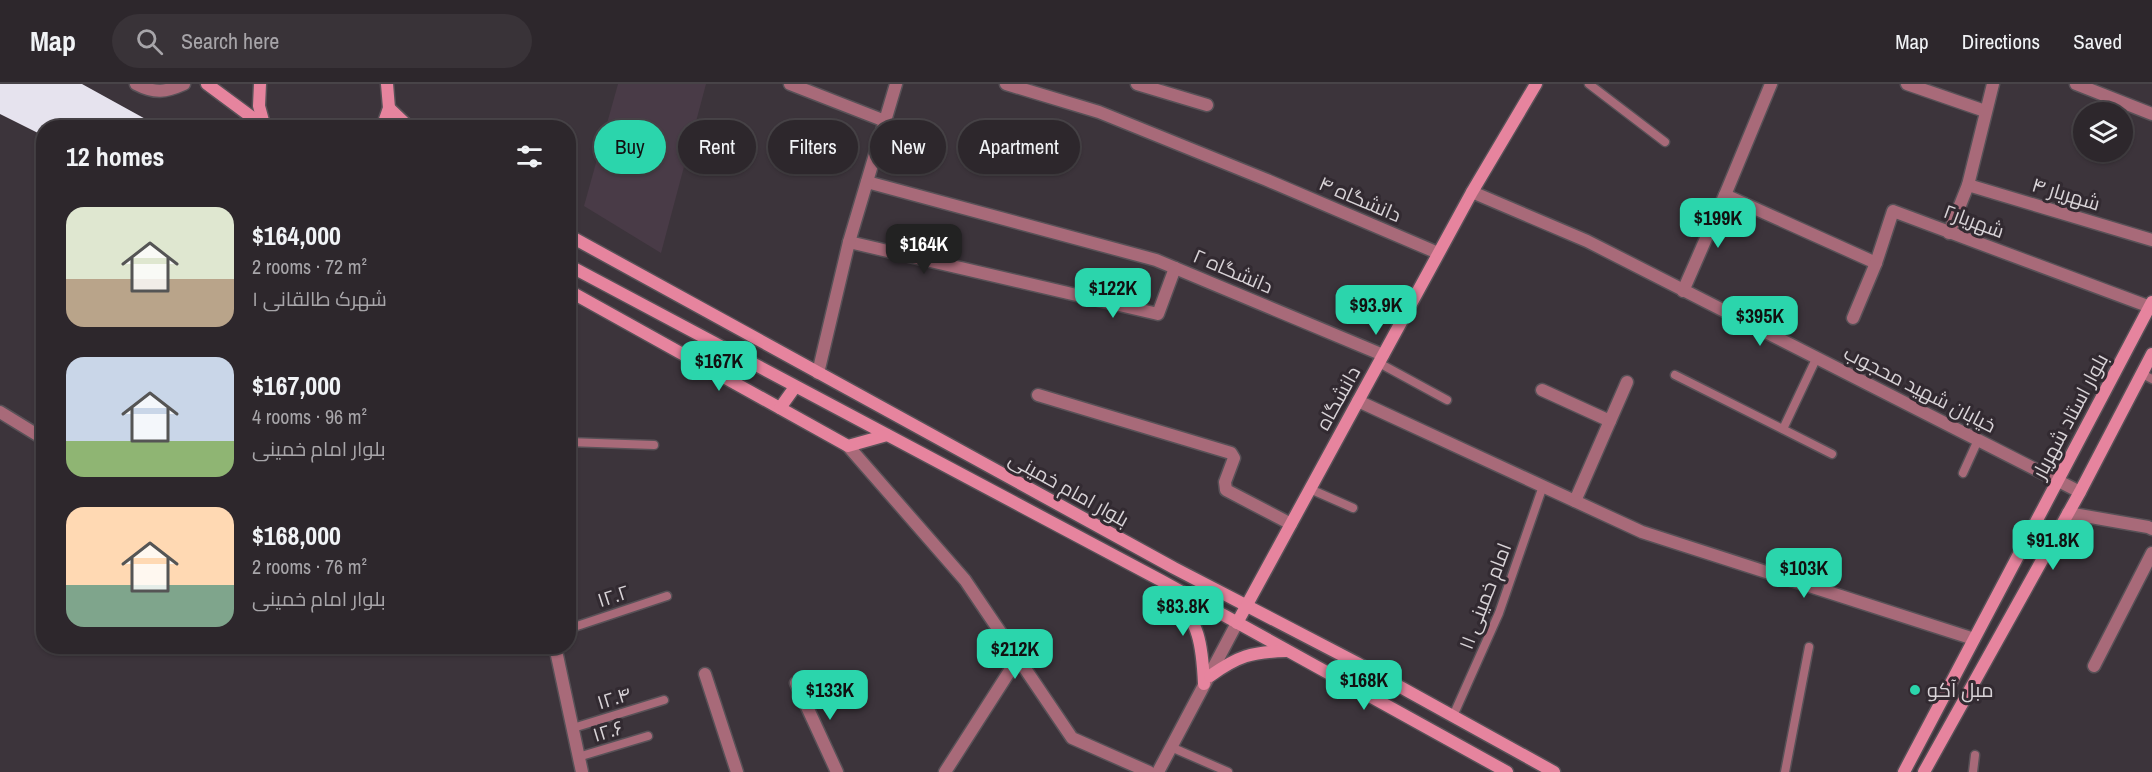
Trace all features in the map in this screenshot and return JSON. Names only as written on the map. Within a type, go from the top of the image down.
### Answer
[{"type":"main road","points":[[207,84],[256,120]]},
{"type":"main road","points":[[260,84],[259,106],[263,120]]},
{"type":"main road","points":[[385,120],[389,108],[387,84]]},
{"type":"main road","name":"دانشگاه","points":[[1237,623],[1472,192],[1536,84]]},
{"type":"main road","points":[[389,108],[402,120]]},
{"type":"main road","name":"بلوار امام خمینی","points":[[576,239],[1174,568],[1357,663],[1554,772]]},
{"type":"main road","name":"بلوار امام خمینی","points":[[576,269],[1171,587],[1507,772]]},
{"type":"main road","points":[[576,295],[848,446],[887,435]]},
{"type":"main road","name":"بلوار استاد شهریار","points":[[1904,772],[2151,304]]},
{"type":"main road","points":[[1924,772],[2079,492],[2147,377],[2152,354]]},
{"type":"main road","points":[[808,393],[818,374]]},
{"type":"main road","points":[[780,408],[795,387]]},
{"type":"main road","points":[[1171,587],[1191,615],[1203,649],[1207,680]]},
{"type":"main road","points":[[1207,680],[1232,660],[1259,652],[1287,651]]},
{"type":"street","points":[[136,84],[144,88],[166,92],[184,84]]},
{"type":"street","points":[[389,108],[393,84]]},
{"type":"street","points":[[790,84],[882,120]]},
{"type":"street","points":[[885,120],[896,84]]},
{"type":"street","name":"دانشگاه ۴","points":[[1006,84],[1099,112],[1267,180],[1438,254]]},
{"type":"street","points":[[1137,84],[1207,105]]},
{"type":"street","points":[[1683,291],[1771,84]]},
{"type":"street","points":[[1907,84],[1985,111]]},
{"type":"street","points":[[1950,233],[1968,185],[1993,84]]},
{"type":"street","points":[[2076,84],[2152,114]]},
{"type":"street","points":[[818,374],[849,242],[870,172]]},
{"type":"street","name":"دانشگاه ۲","points":[[867,182],[1156,260],[1381,359]]},
{"type":"street","name":"شهریار ۴","points":[[1968,185],[2152,240]]},
{"type":"street","name":"خیابان شهید محجوب","points":[[1472,192],[1587,241],[2079,492]]},
{"type":"street","points":[[1725,195],[1876,263]]},
{"type":"street","name":"شهریار۲","points":[[1853,318],[1876,263],[1893,212],[2151,304]]},
{"type":"street","points":[[849,242],[1158,314],[1175,268]]},
{"type":"street","points":[[1575,501],[1627,382]]},
{"type":"street","points":[[1542,390],[1610,420]]},
{"type":"street","points":[[1038,395],[1231,453],[1234,458],[1225,482],[1226,490],[1291,524]]},
{"type":"street","points":[[1358,401],[1642,532],[1974,639]]},
{"type":"street","points":[[0,412],[36,434]]},
{"type":"street","points":[[848,446],[965,580],[1072,738],[1149,772]]},
{"type":"street","points":[[2068,513],[2152,529]]},
{"type":"street","points":[[2094,666],[2152,552]]},
{"type":"street","points":[[1158,772],[1237,623]]},
{"type":"street","points":[[557,654],[582,772]]},
{"type":"street","points":[[945,772],[1018,658]]},
{"type":"street","points":[[705,674],[737,772]]},
{"type":"street","points":[[796,682],[837,772]]},
{"type":"lane","points":[[1589,84],[1665,142]]},
{"type":"lane","points":[[1381,359],[1447,400]]},
{"type":"lane","points":[[1783,429],[1816,359]]},
{"type":"lane","points":[[1675,375],[1832,454]]},
{"type":"lane","points":[[1963,473],[1978,440]]},
{"type":"lane","points":[[576,442],[654,445]]},
{"type":"lane","name":"امام خمینی ۱۱","points":[[1453,716],[1499,614],[1543,486]]},
{"type":"lane","points":[[1310,489],[1353,508]]},
{"type":"lane","name":"۱۲.۲","points":[[576,626],[667,596]]},
{"type":"lane","points":[[1785,772],[1809,647]]},
{"type":"lane","name":"۱۲.۴","points":[[573,728],[664,700]]},
{"type":"lane","name":"۱۲.۶","points":[[578,757],[648,736]]},
{"type":"lane","points":[[1171,747],[1228,772]]},
{"type":"lane","points":[[1973,772],[1975,755]]},
{"type":"shaded area","points":[[618,84],[706,84],[696,120],[678,120],[678,174],[682,174],[661,253],[584,206],[594,170],[594,174],[666,174],[666,120],[608,120]]},
{"type":"building","points":[[0,84],[82,84],[147,120],[36,120],[36,132],[0,114]]},
{"type":"place","name":"مبل آکو","points":[[1915,690]]}]
